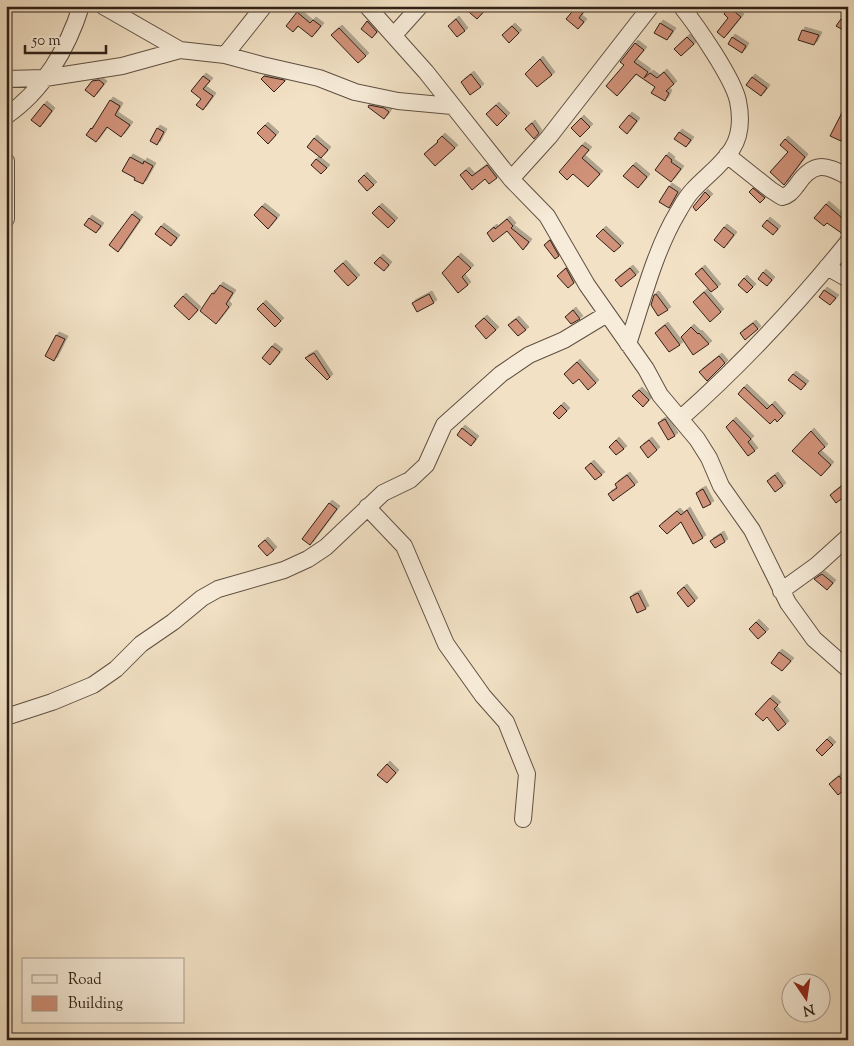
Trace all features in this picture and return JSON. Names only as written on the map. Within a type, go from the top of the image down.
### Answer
[{"type":"street","points":[[6,116],[27,100],[45,78],[74,27],[81,6]]},
{"type":"street","points":[[103,6],[180,50]]},
{"type":"street","points":[[225,55],[264,6]]},
{"type":"street","points":[[367,6],[426,72],[511,179],[547,216],[607,314],[646,369],[660,395],[697,439],[709,458],[721,486],[752,530],[781,591],[814,639],[848,669]]},
{"type":"street","points":[[394,35],[420,6]]},
{"type":"street","points":[[511,179],[549,137],[651,6]]},
{"type":"street","points":[[628,344],[659,251],[676,214],[692,191],[716,169],[733,148],[740,126],[738,99],[725,72],[694,22],[681,6]]},
{"type":"street","points":[[6,79],[45,78],[122,66],[180,50],[225,55],[319,78],[363,94],[398,101],[452,106]]},
{"type":"street","points":[[727,155],[771,190],[782,196],[788,196],[806,173],[818,168],[828,166],[848,177]]},
{"type":"street","points":[[6,162],[6,219]]},
{"type":"street","points":[[680,419],[718,386],[807,291],[848,242]]},
{"type":"street","points":[[827,267],[848,279]]},
{"type":"street","points":[[6,717],[52,702],[93,685],[116,669],[140,644],[173,622],[202,598],[218,589],[284,570],[308,559],[326,547],[383,493],[410,480],[426,465],[444,425],[501,374],[529,355],[564,340],[607,314]]},
{"type":"street","points":[[367,507],[404,546],[446,644],[484,696],[506,722],[527,774],[523,819]]},
{"type":"street","points":[[781,591],[817,565],[848,537]]},
{"type":"building","points":[[462,6],[489,6],[477,19]]},
{"type":"building","points":[[577,6],[588,6],[579,18],[584,22],[578,29],[566,19]]},
{"type":"building","points":[[729,7],[741,17],[724,38],[717,32],[728,18],[724,14]]},
{"type":"building","points":[[297,12],[310,23],[313,20],[321,26],[312,37],[298,26],[293,32],[286,26]]},
{"type":"building","points":[[456,19],[465,31],[457,37],[448,26]]},
{"type":"building","points":[[841,19],[848,23],[845,31],[836,26]]},
{"type":"building","points":[[367,21],[377,32],[372,38],[361,29]]},
{"type":"building","points":[[660,23],[673,31],[667,40],[654,33]]},
{"type":"building","points":[[512,26],[519,33],[509,43],[502,35]]},
{"type":"building","points":[[339,28],[366,56],[358,63],[331,35]]},
{"type":"building","points":[[802,30],[819,35],[814,45],[798,40]]},
{"type":"building","points":[[687,37],[694,44],[681,56],[674,49]]},
{"type":"building","points":[[732,37],[746,46],[742,53],[728,44]]},
{"type":"building","points":[[635,43],[644,50],[634,62],[648,72],[644,78],[650,73],[657,78],[664,72],[674,84],[666,91],[669,93],[665,101],[651,93],[655,87],[636,74],[617,96],[606,86],[624,65],[620,62]]},
{"type":"building","points":[[540,59],[552,75],[537,87],[525,74]]},
{"type":"building","points":[[471,74],[481,87],[470,95],[461,82]]},
{"type":"building","points":[[203,76],[210,81],[203,89],[213,96],[203,110],[196,105],[201,99],[191,91]]},
{"type":"building","points":[[264,76],[285,81],[274,92],[261,79]]},
{"type":"building","points":[[752,77],[767,88],[761,96],[746,85]]},
{"type":"building","points":[[99,80],[104,84],[94,97],[85,90],[92,81]]},
{"type":"building","points":[[110,100],[120,106],[115,115],[130,125],[121,137],[107,127],[96,142],[86,135],[92,129]]},
{"type":"building","points":[[848,101],[848,128],[841,141],[830,136]]},
{"type":"building","points":[[44,104],[52,111],[40,127],[31,120]]},
{"type":"building","points":[[369,105],[384,108],[389,112],[384,119],[368,107]]},
{"type":"building","points":[[496,105],[507,116],[497,126],[486,114]]},
{"type":"building","points":[[629,115],[637,121],[627,134],[619,127]]},
{"type":"building","points":[[581,118],[590,127],[580,137],[571,128]]},
{"type":"building","points":[[532,123],[539,133],[534,139],[525,129]]},
{"type":"building","points":[[265,125],[276,135],[268,144],[257,133]]},
{"type":"building","points":[[157,128],[164,132],[157,145],[150,141]]},
{"type":"building","points":[[679,132],[691,140],[686,147],[674,139]]},
{"type":"building","points":[[442,136],[455,148],[435,166],[424,154]]},
{"type":"building","points":[[314,138],[328,150],[321,158],[307,147]]},
{"type":"building","points":[[785,139],[805,157],[784,185],[770,172],[788,152],[780,145]]},
{"type":"building","points":[[582,145],[589,150],[582,158],[600,174],[588,187],[573,174],[567,180],[559,172]]},
{"type":"building","points":[[666,155],[672,160],[671,162],[681,169],[671,182],[655,170]]},
{"type":"building","points":[[130,157],[143,164],[144,161],[153,166],[143,184],[122,171]]},
{"type":"building","points":[[316,159],[327,168],[321,174],[311,165]]},
{"type":"building","points":[[487,165],[497,178],[489,184],[485,179],[472,190],[460,175],[466,170],[472,176]]},
{"type":"building","points":[[633,165],[647,177],[638,188],[623,176]]},
{"type":"building","points":[[364,175],[374,185],[367,191],[358,181]]},
{"type":"building","points":[[669,186],[678,192],[669,208],[659,202]]},
{"type":"building","points":[[753,188],[765,198],[760,203],[749,192]]},
{"type":"building","points":[[705,192],[710,197],[696,211],[693,207]]},
{"type":"building","points":[[826,204],[842,218],[848,211],[848,232],[843,234],[827,223],[824,226],[814,218]]},
{"type":"building","points":[[262,206],[277,218],[268,229],[254,215]]},
{"type":"building","points":[[379,206],[395,221],[388,228],[372,213]]},
{"type":"building","points":[[132,214],[140,220],[118,252],[109,245]]},
{"type":"building","points":[[89,218],[101,226],[96,233],[84,225]]},
{"type":"building","points":[[507,219],[513,226],[511,228],[529,242],[523,250],[507,231],[493,242],[487,233]]},
{"type":"building","points":[[767,220],[778,229],[773,235],[762,226]]},
{"type":"building","points":[[161,226],[177,238],[171,246],[155,234]]},
{"type":"building","points":[[724,227],[734,235],[724,248],[714,240]]},
{"type":"building","points":[[603,229],[621,246],[614,252],[596,236]]},
{"type":"building","points":[[550,240],[559,256],[555,259],[544,245]]},
{"type":"building","points":[[458,256],[471,268],[462,277],[468,285],[458,293],[442,273]]},
{"type":"building","points":[[380,257],[389,265],[384,271],[374,263]]},
{"type":"building","points":[[343,263],[357,278],[348,286],[334,271]]},
{"type":"building","points":[[566,268],[574,283],[568,288],[557,276]]},
{"type":"building","points":[[630,268],[636,275],[621,287],[615,280]]},
{"type":"building","points":[[702,268],[718,287],[711,292],[695,274]]},
{"type":"building","points":[[763,272],[772,280],[767,286],[758,279]]},
{"type":"building","points":[[744,278],[753,287],[747,293],[738,285]]},
{"type":"building","points":[[220,285],[233,293],[226,304],[229,307],[216,324],[200,311]]},
{"type":"building","points":[[824,290],[836,298],[830,305],[819,297]]},
{"type":"building","points":[[704,292],[721,312],[710,322],[693,302]]},
{"type":"building","points":[[429,294],[434,303],[417,312],[412,303]]},
{"type":"building","points":[[656,294],[668,310],[658,316],[651,305]]},
{"type":"building","points":[[183,296],[198,310],[189,320],[174,306]]},
{"type":"building","points":[[263,303],[281,321],[275,327],[257,309]]},
{"type":"building","points":[[573,310],[580,319],[571,324],[565,317]]},
{"type":"building","points":[[484,318],[496,330],[486,339],[475,326]]},
{"type":"building","points":[[516,319],[526,330],[518,336],[508,325]]},
{"type":"building","points":[[753,323],[758,329],[745,340],[740,333]]},
{"type":"building","points":[[665,325],[680,345],[669,352],[655,333]]},
{"type":"building","points":[[691,327],[709,344],[693,355],[681,337]]},
{"type":"building","points":[[56,335],[65,339],[54,361],[45,356]]},
{"type":"building","points":[[272,346],[280,352],[270,365],[262,358]]},
{"type":"building","points":[[314,353],[330,377],[327,380],[305,358]]},
{"type":"building","points":[[719,356],[725,363],[707,381],[699,372]]},
{"type":"building","points":[[577,362],[596,383],[588,390],[579,379],[573,384],[564,374]]},
{"type":"building","points":[[793,374],[806,384],[801,390],[788,380]]},
{"type":"building","points":[[744,387],[767,409],[772,404],[783,416],[777,422],[775,419],[770,424],[738,394]]},
{"type":"building","points":[[639,390],[649,400],[643,407],[632,396]]},
{"type":"building","points":[[561,405],[567,411],[559,419],[553,413]]},
{"type":"building","points":[[665,419],[675,436],[668,440],[658,423]]},
{"type":"building","points":[[733,420],[751,439],[748,442],[755,451],[748,456],[726,427]]},
{"type":"building","points":[[462,428],[476,439],[471,446],[457,435]]},
{"type":"building","points":[[811,431],[825,447],[818,453],[831,465],[821,476],[792,451]]},
{"type":"building","points":[[616,440],[624,449],[616,455],[609,447]]},
{"type":"building","points":[[649,440],[657,450],[648,458],[640,447]]},
{"type":"building","points":[[591,463],[602,475],[595,480],[585,468]]},
{"type":"building","points":[[627,475],[635,485],[613,501],[608,494],[617,488],[615,484]]},
{"type":"building","points":[[775,475],[783,486],[775,492],[767,481]]},
{"type":"building","points":[[848,481],[848,494],[836,503],[830,495]]},
{"type":"building","points":[[703,489],[711,504],[703,508],[696,493]]},
{"type":"building","points":[[329,503],[337,509],[310,545],[302,539]]},
{"type":"building","points":[[687,510],[703,538],[693,544],[681,522],[667,534],[659,526],[677,511],[681,515]]},
{"type":"building","points":[[721,534],[725,542],[715,548],[710,541]]},
{"type":"building","points":[[265,540],[274,550],[267,556],[258,546]]},
{"type":"building","points":[[822,574],[833,583],[827,590],[814,579]]},
{"type":"building","points":[[684,587],[695,601],[688,607],[677,593]]},
{"type":"building","points":[[638,593],[646,609],[637,613],[630,597]]},
{"type":"building","points":[[756,622],[766,632],[758,639],[749,629]]},
{"type":"building","points":[[779,652],[791,661],[782,671],[771,663]]},
{"type":"building","points":[[770,698],[778,705],[774,709],[786,724],[778,731],[767,717],[763,721],[755,714]]},
{"type":"building","points":[[827,739],[833,745],[822,756],[816,750]]},
{"type":"building","points":[[387,764],[396,773],[387,783],[377,775]]},
{"type":"building","points":[[839,776],[848,787],[838,795],[829,784]]}]
